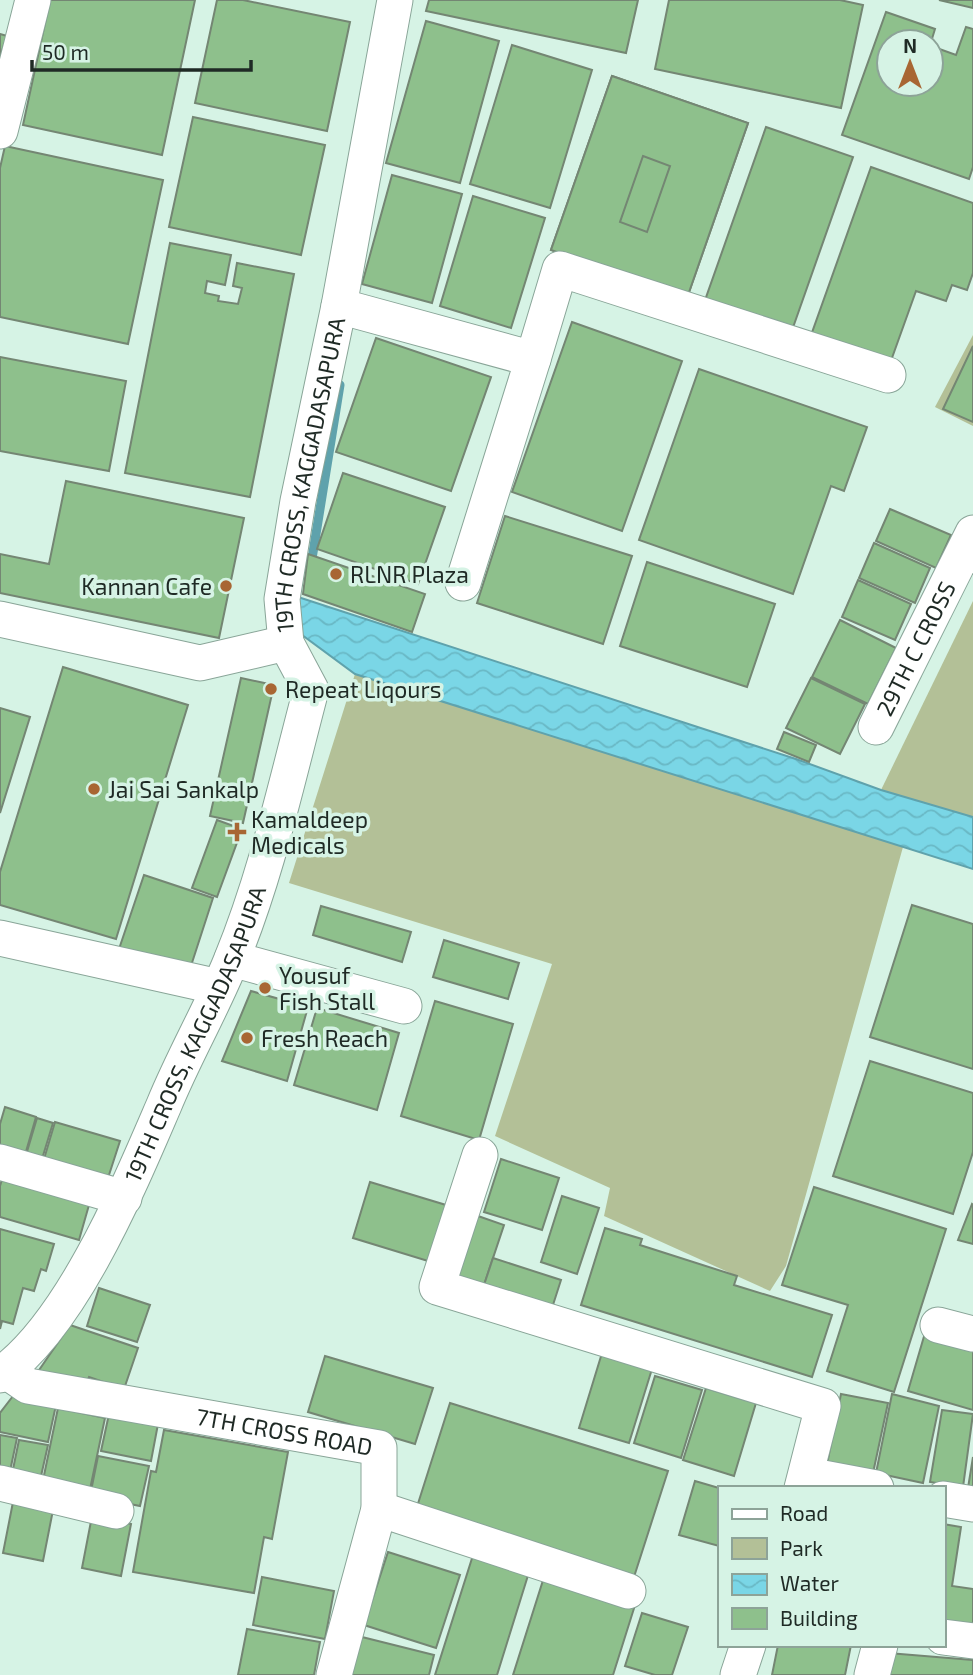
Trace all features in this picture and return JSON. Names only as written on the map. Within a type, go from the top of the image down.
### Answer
[{"type":"street","points":[[0,131],[33,0]]},
{"type":"street","name":"19TH CROSS, KAGGADASAPURA","points":[[3,1373],[22,1359],[70,1294],[124,1198],[179,1069],[225,973],[271,840],[311,690],[286,643],[282,599],[298,501],[339,306],[395,2]]},
{"type":"street","points":[[463,583],[560,269],[888,375]]},
{"type":"street","points":[[339,306],[533,359]]},
{"type":"street","name":"29TH C CROSS","points":[[876,727],[973,533]]},
{"type":"street","points":[[0,619],[200,663],[286,643]]},
{"type":"street","points":[[0,938],[225,973],[404,1006]]},
{"type":"street","points":[[480,1156],[437,1287],[823,1406],[804,1481],[855,1486]]},
{"type":"street","points":[[0,1163],[124,1198]]},
{"type":"street","points":[[938,1325],[973,1334]]},
{"type":"street","name":"7TH CROSS ROAD","points":[[3,1373],[28,1387],[380,1448],[379,1509],[334,1675]]},
{"type":"street","points":[[0,1483],[116,1511]]},
{"type":"street","points":[[945,1499],[973,1504]]},
{"type":"street","points":[[379,1509],[628,1591]]},
{"type":"street","points":[[945,1637],[973,1641]]},
{"type":"street","points":[[738,1675],[747,1647]]},
{"type":"street","points":[[872,1675],[879,1647]]},
{"type":"green space","points":[[973,335],[973,426],[935,407]]},
{"type":"green space","points":[[973,601],[973,817],[881,790]]},
{"type":"green space","points":[[355,674],[903,847],[786,1266],[770,1291],[604,1216],[610,1188],[495,1136],[552,964],[289,883]]},
{"type":"water","points":[[298,597],[796,759],[881,790],[973,817],[973,869],[355,674],[294,629]]},
{"type":"building","points":[[50,0],[195,0],[162,155],[23,125]]},
{"type":"building","points":[[217,0],[243,0],[350,22],[327,131],[195,103]]},
{"type":"building","points":[[429,0],[638,0],[626,53],[426,11]]},
{"type":"building","points":[[669,0],[840,0],[863,5],[841,108],[655,69]]},
{"type":"building","points":[[939,0],[973,0],[973,8]]},
{"type":"building","points":[[886,12],[932,28],[880,28]]},
{"type":"building","points":[[426,21],[499,41],[460,183],[386,163]]},
{"type":"building","points":[[966,27],[973,29],[973,167],[969,179],[842,135],[875,43],[875,98],[945,98],[945,51],[956,55]]},
{"type":"building","points":[[0,34],[7,36],[0,57]]},
{"type":"building","points":[[512,45],[592,70],[550,208],[470,184]]},
{"type":"building","points":[[612,76],[748,123],[687,298],[551,250]],"holes":[[[643,156],[670,166],[647,232],[620,222]]]},
{"type":"building","points":[[612,76],[748,123],[687,298],[551,250]]},
{"type":"building","points":[[193,117],[325,145],[301,255],[169,227]]},
{"type":"building","points":[[766,127],[853,157],[790,336],[703,306]]},
{"type":"building","points":[[5,146],[163,180],[128,344],[0,317],[0,168]]},
{"type":"building","points":[[643,156],[670,166],[647,232],[620,222]]},
{"type":"building","points":[[871,167],[973,203],[973,273],[967,290],[952,285],[946,301],[916,291],[888,369],[809,341]]},
{"type":"building","points":[[392,175],[462,194],[432,303],[362,284]]},
{"type":"building","points":[[473,196],[545,218],[511,328],[440,306]]},
{"type":"building","points":[[170,243],[231,255],[225,285],[207,281],[205,293],[219,296],[218,301],[238,304],[242,288],[233,286],[237,263],[294,274],[250,497],[125,473]]},
{"type":"building","points":[[572,322],[682,361],[622,531],[512,492]]},
{"type":"building","points":[[376,338],[491,377],[451,491],[336,452]]},
{"type":"building","points":[[973,346],[973,422],[943,409]]},
{"type":"building","points":[[0,357],[126,381],[109,471],[0,451]]},
{"type":"building","points":[[699,369],[867,427],[844,491],[831,486],[793,594],[639,540]]},
{"type":"building","points":[[343,473],[445,507],[418,584],[317,549]]},
{"type":"building","points":[[66,481],[244,518],[219,638],[0,593],[0,554],[49,564]]},
{"type":"building","points":[[890,509],[951,535],[936,568],[876,541]]},
{"type":"building","points":[[505,516],[632,556],[603,644],[477,603]]},
{"type":"building","points":[[874,543],[930,568],[915,603],[859,578]]},
{"type":"building","name":"RLNR Plaza","points":[[308,554],[425,594],[412,632],[303,594]]},
{"type":"building","points":[[647,562],[775,604],[747,687],[620,646]]},
{"type":"building","points":[[858,580],[911,604],[895,640],[842,617]]},
{"type":"building","points":[[840,620],[896,648],[868,704],[812,677]]},
{"type":"building","name":"Jai Sai Sankalp","points":[[63,667],[188,705],[116,939],[0,905],[0,872]]},
{"type":"building","points":[[241,678],[274,685],[243,823],[210,816]]},
{"type":"building","points":[[811,678],[865,704],[840,754],[786,728]]},
{"type":"building","points":[[0,708],[30,717],[0,813]]},
{"type":"building","points":[[784,732],[816,745],[809,762],[777,749]]},
{"type":"building","points":[[217,820],[242,829],[217,897],[192,888]]},
{"type":"building","points":[[144,875],[213,898],[189,972],[119,949]]},
{"type":"building","points":[[912,905],[973,924],[973,1069],[870,1037]]},
{"type":"building","points":[[321,906],[411,932],[402,962],[313,935]]},
{"type":"building","points":[[444,940],[519,963],[508,999],[433,977]]},
{"type":"building","points":[[251,991],[308,1007],[287,1081],[222,1061]]},
{"type":"building","points":[[435,1001],[513,1024],[479,1140],[401,1116]]},
{"type":"building","points":[[317,1008],[399,1033],[377,1110],[294,1085]]},
{"type":"building","points":[[870,1061],[973,1093],[973,1152],[953,1214],[833,1176]]},
{"type":"building","points":[[5,1107],[36,1117],[25,1155],[0,1147],[0,1124]]},
{"type":"building","points":[[37,1118],[53,1123],[42,1159],[26,1155]]},
{"type":"building","points":[[55,1122],[120,1141],[108,1178],[44,1159]]},
{"type":"building","points":[[501,1159],[559,1178],[542,1230],[484,1212]]},
{"type":"building","points":[[4,1173],[91,1198],[79,1240],[0,1217],[0,1186]]},
{"type":"building","points":[[370,1182],[446,1205],[428,1261],[353,1238]]},
{"type":"building","points":[[814,1187],[946,1229],[894,1392],[827,1371],[848,1305],[782,1285]]},
{"type":"building","points":[[562,1196],[599,1208],[577,1274],[541,1262]]},
{"type":"building","points":[[973,1205],[973,1244],[958,1240]]},
{"type":"building","points":[[478,1216],[504,1225],[484,1285],[458,1277]]},
{"type":"building","points":[[605,1228],[642,1239],[640,1245],[737,1276],[734,1285],[832,1315],[812,1377],[581,1305]]},
{"type":"building","points":[[0,1229],[54,1244],[46,1271],[41,1269],[34,1291],[23,1288],[13,1324],[2,1321],[0,1329]]},
{"type":"building","points":[[493,1258],[561,1280],[552,1308],[484,1285]]},
{"type":"building","points":[[99,1288],[150,1305],[137,1342],[87,1326]]},
{"type":"building","points":[[70,1325],[138,1348],[124,1389],[89,1377],[86,1384],[35,1376]]},
{"type":"building","points":[[925,1333],[973,1347],[973,1410],[908,1391]]},
{"type":"building","points":[[602,1353],[652,1369],[629,1443],[579,1428]]},
{"type":"building","points":[[325,1356],[433,1388],[415,1444],[308,1412]]},
{"type":"building","points":[[655,1376],[702,1390],[681,1458],[634,1443]]},
{"type":"building","points":[[706,1388],[756,1403],[734,1476],[683,1460]]},
{"type":"building","points":[[841,1394],[888,1403],[873,1473],[827,1464]]},
{"type":"building","points":[[892,1394],[939,1406],[923,1483],[876,1473]]},
{"type":"building","points":[[13,1396],[56,1405],[48,1442],[0,1432],[0,1413]]},
{"type":"building","points":[[450,1403],[668,1471],[633,1580],[415,1513]]},
{"type":"building","points":[[58,1408],[105,1418],[89,1494],[42,1485]]},
{"type":"building","points":[[942,1410],[973,1414],[963,1487],[930,1482]]},
{"type":"building","points":[[109,1414],[158,1424],[151,1461],[101,1451]]},
{"type":"building","points":[[164,1430],[288,1452],[272,1539],[264,1537],[254,1593],[133,1572],[151,1471],[156,1472]]},
{"type":"building","points":[[0,1435],[17,1438],[9,1476],[0,1474]]},
{"type":"building","points":[[19,1440],[48,1445],[39,1485],[11,1479]]},
{"type":"building","points":[[98,1456],[149,1466],[140,1506],[90,1496]]},
{"type":"building","points":[[973,1457],[973,1489],[968,1488]]},
{"type":"building","points":[[695,1481],[718,1488],[718,1546],[679,1535]]},
{"type":"building","points":[[13,1502],[53,1510],[43,1561],[3,1553]]},
{"type":"building","points":[[92,1516],[131,1524],[121,1576],[82,1568]]},
{"type":"building","points":[[945,1524],[961,1527],[952,1586],[973,1589],[973,1631],[945,1627]]},
{"type":"building","points":[[388,1552],[460,1575],[436,1648],[364,1625]]},
{"type":"building","points":[[474,1552],[530,1569],[497,1675],[435,1675]]},
{"type":"building","points":[[545,1574],[636,1602],[613,1675],[513,1675]]},
{"type":"building","points":[[262,1577],[334,1591],[325,1639],[253,1625]]},
{"type":"building","points":[[642,1613],[688,1627],[672,1675],[655,1675],[625,1666]]},
{"type":"building","points":[[247,1629],[320,1642],[314,1675],[238,1675]]},
{"type":"building","points":[[358,1636],[434,1655],[429,1675],[348,1675]]},
{"type":"building","points":[[778,1647],[851,1647],[845,1675],[772,1675]]},
{"type":"building","points":[[888,1653],[973,1660],[973,1675],[886,1675]]},
{"type":"waterway","points":[[311,565],[340,385]]},
{"type":"place","name":"RLNR Plaza","points":[[336,574]]},
{"type":"place","name":"Kannan Cafe","points":[[226,586]]},
{"type":"place","name":"Repeat Liqours","points":[[271,689]]},
{"type":"place","name":"Jai Sai Sankalp","points":[[94,789]]},
{"type":"place","name":"Kamaldeep Medicals","points":[[237,832]]},
{"type":"place","name":"Yousuf Fish Stall","points":[[265,988]]},
{"type":"place","name":"Fresh Reach","points":[[247,1038]]}]
